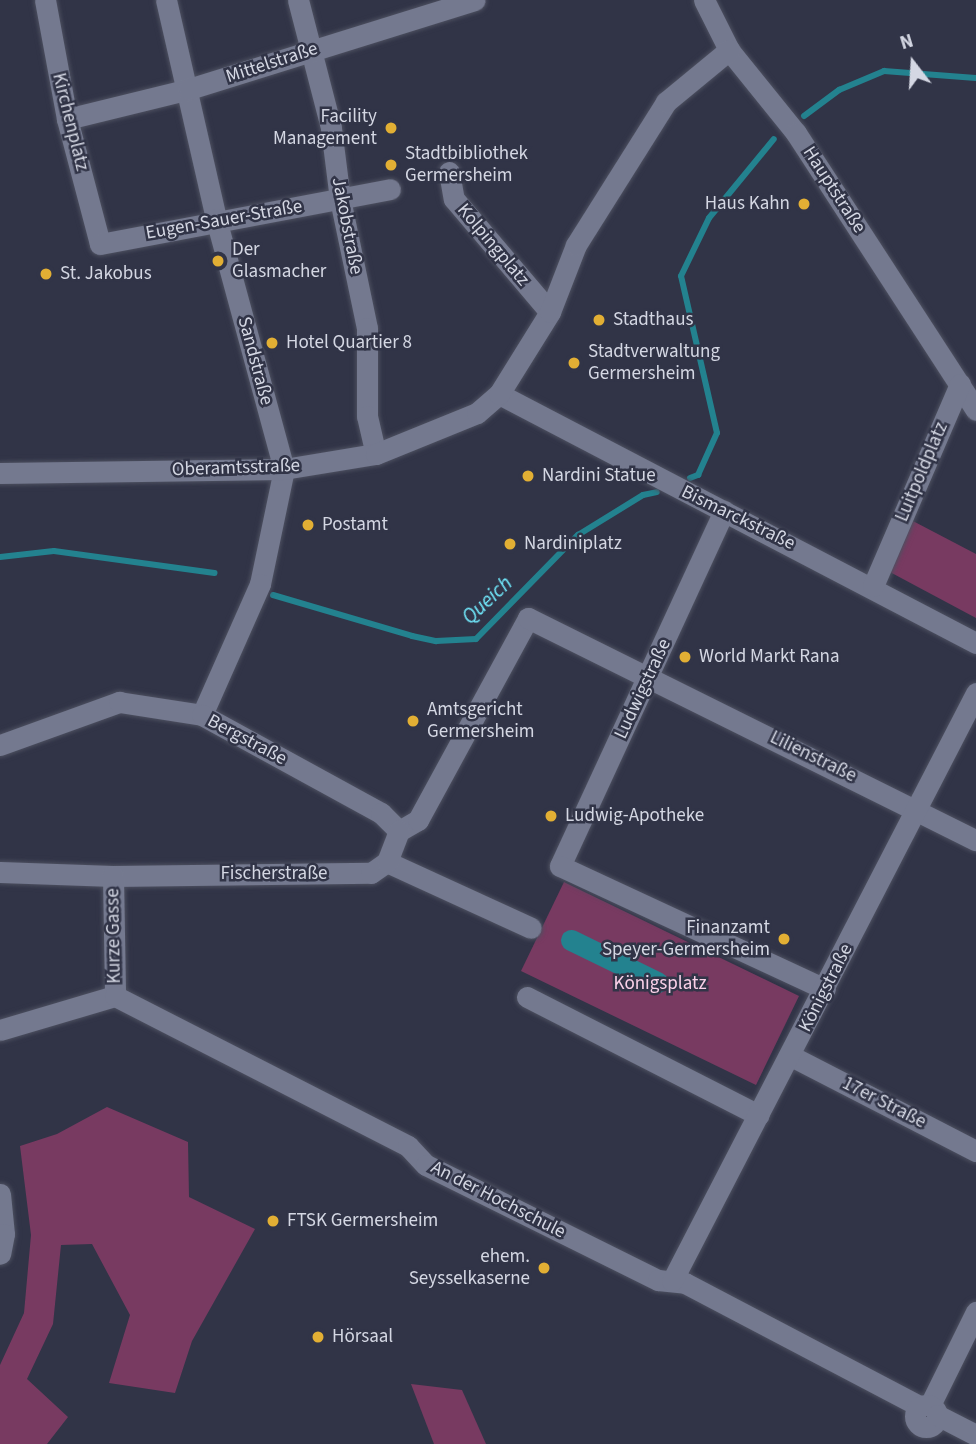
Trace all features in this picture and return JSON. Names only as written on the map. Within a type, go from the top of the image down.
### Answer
[{"type":"street","name":"Kirchenplatz","points":[[45,0],[67,119],[100,244]]},
{"type":"street","name":"Sandstraße","points":[[166,0],[189,89],[216,219],[284,469],[260,584],[202,715]]},
{"type":"street","name":"Jakobstraße","points":[[298,0],[331,128],[340,200],[367,328],[367,416],[376,454]]},
{"type":"street","name":"Mittelstraße","points":[[67,119],[189,89],[474,0]]},
{"type":"street","name":"Hauptstraße","points":[[704,0],[729,50],[796,133],[960,384]]},
{"type":"street","name":"Oberamtsstraße","points":[[0,473],[284,469],[376,454],[477,412],[499,394],[550,312],[576,245],[666,102],[729,50]]},
{"type":"street","name":"Kolpingplatz","points":[[449,172],[454,199],[550,312]]},
{"type":"street","name":"Eugen-Sauer-Straße","points":[[100,244],[216,219],[340,200],[390,189]]},
{"type":"street","points":[[960,384],[976,410]]},
{"type":"street","name":"Luitpoldplatz","points":[[873,586],[960,384]]},
{"type":"street","name":"Bismarckstraße","points":[[499,394],[873,586],[976,643]]},
{"type":"street","name":"Ludwigstraße","points":[[724,510],[650,677],[560,866],[825,989]]},
{"type":"street","name":"Lilienstraße","points":[[398,831],[418,820],[528,618],[976,840]]},
{"type":"street","name":"Königstraße","points":[[672,1281],[791,1056],[976,693]]},
{"type":"street","name":"Bergstraße","points":[[0,745],[119,702],[202,715],[381,813],[398,831]]},
{"type":"street","points":[[398,831],[387,862],[531,928]]},
{"type":"street","name":"Fischerstraße","points":[[0,872],[113,876],[371,873],[387,862]]},
{"type":"street","name":"Kurze Gasse","points":[[113,876],[115,996]]},
{"type":"street","points":[[0,1030],[115,996]]},
{"type":"street","name":"An der Hochschule","points":[[115,996],[408,1146],[426,1165],[658,1280],[685,1283],[926,1413],[976,1435]]},
{"type":"street","points":[[527,997],[759,1115]]},
{"type":"street","name":"17er Straße","points":[[791,1056],[976,1151]]},
{"type":"street","points":[[0,1194],[4,1234],[0,1254]]},
{"type":"street","points":[[910,1444],[976,1312]]},
{"type":"green space","points":[[911,520],[976,554],[976,618],[888,571]]},
{"type":"green space","name":"Königsplatz","points":[[564,882],[799,996],[756,1085],[521,971]]},
{"type":"green space","points":[[107,1107],[188,1142],[189,1197],[255,1229],[192,1341],[175,1393],[109,1383],[130,1315],[92,1244],[61,1245],[53,1324],[27,1379],[68,1417],[47,1444],[0,1444],[0,1365],[24,1313],[31,1235],[20,1146],[57,1134]]},
{"type":"green space","points":[[411,1384],[462,1390],[486,1444],[434,1444]]},
{"type":"waterway","name":"Queich","points":[[804,116],[839,90],[884,71],[976,78]]},
{"type":"waterway","name":"Queich","points":[[690,478],[698,475],[717,433],[681,276],[709,218],[774,139]]},
{"type":"waterway","name":"Queich","points":[[273,595],[412,636],[436,641],[476,639],[578,535],[643,495],[657,492]]},
{"type":"waterway","name":"Queich","points":[[0,557],[54,551],[215,573]]},
{"type":"waterway","points":[[571,940],[657,982]]},
{"type":"place","name":"Facility Management","points":[[391,128]]},
{"type":"place","name":"Stadtbibliothek Germersheim","points":[[391,165]]},
{"type":"place","name":"Haus Kahn","points":[[804,204]]},
{"type":"place","name":"Der Glasmacher","points":[[218,261]]},
{"type":"place","name":"St. Jakobus","points":[[46,274]]},
{"type":"place","name":"Stadthaus","points":[[599,320]]},
{"type":"place","name":"Hotel Quartier 8","points":[[272,343]]},
{"type":"place","name":"Stadtverwaltung Germersheim","points":[[574,363]]},
{"type":"place","name":"Nardini Statue","points":[[528,476]]},
{"type":"place","name":"Postamt","points":[[308,525]]},
{"type":"place","name":"Nardiniplatz","points":[[510,544]]},
{"type":"place","name":"World Markt Rana","points":[[685,657]]},
{"type":"place","name":"Amtsgericht Germersheim","points":[[413,721]]},
{"type":"place","name":"Ludwig-Apotheke","points":[[551,816]]},
{"type":"place","name":"Finanzamt Speyer-Germersheim","points":[[784,939]]},
{"type":"place","name":"FTSK Germersheim","points":[[273,1221]]},
{"type":"place","name":"ehem. Seysselkaserne","points":[[544,1268]]},
{"type":"place","name":"Hörsaal","points":[[318,1337]]}]
